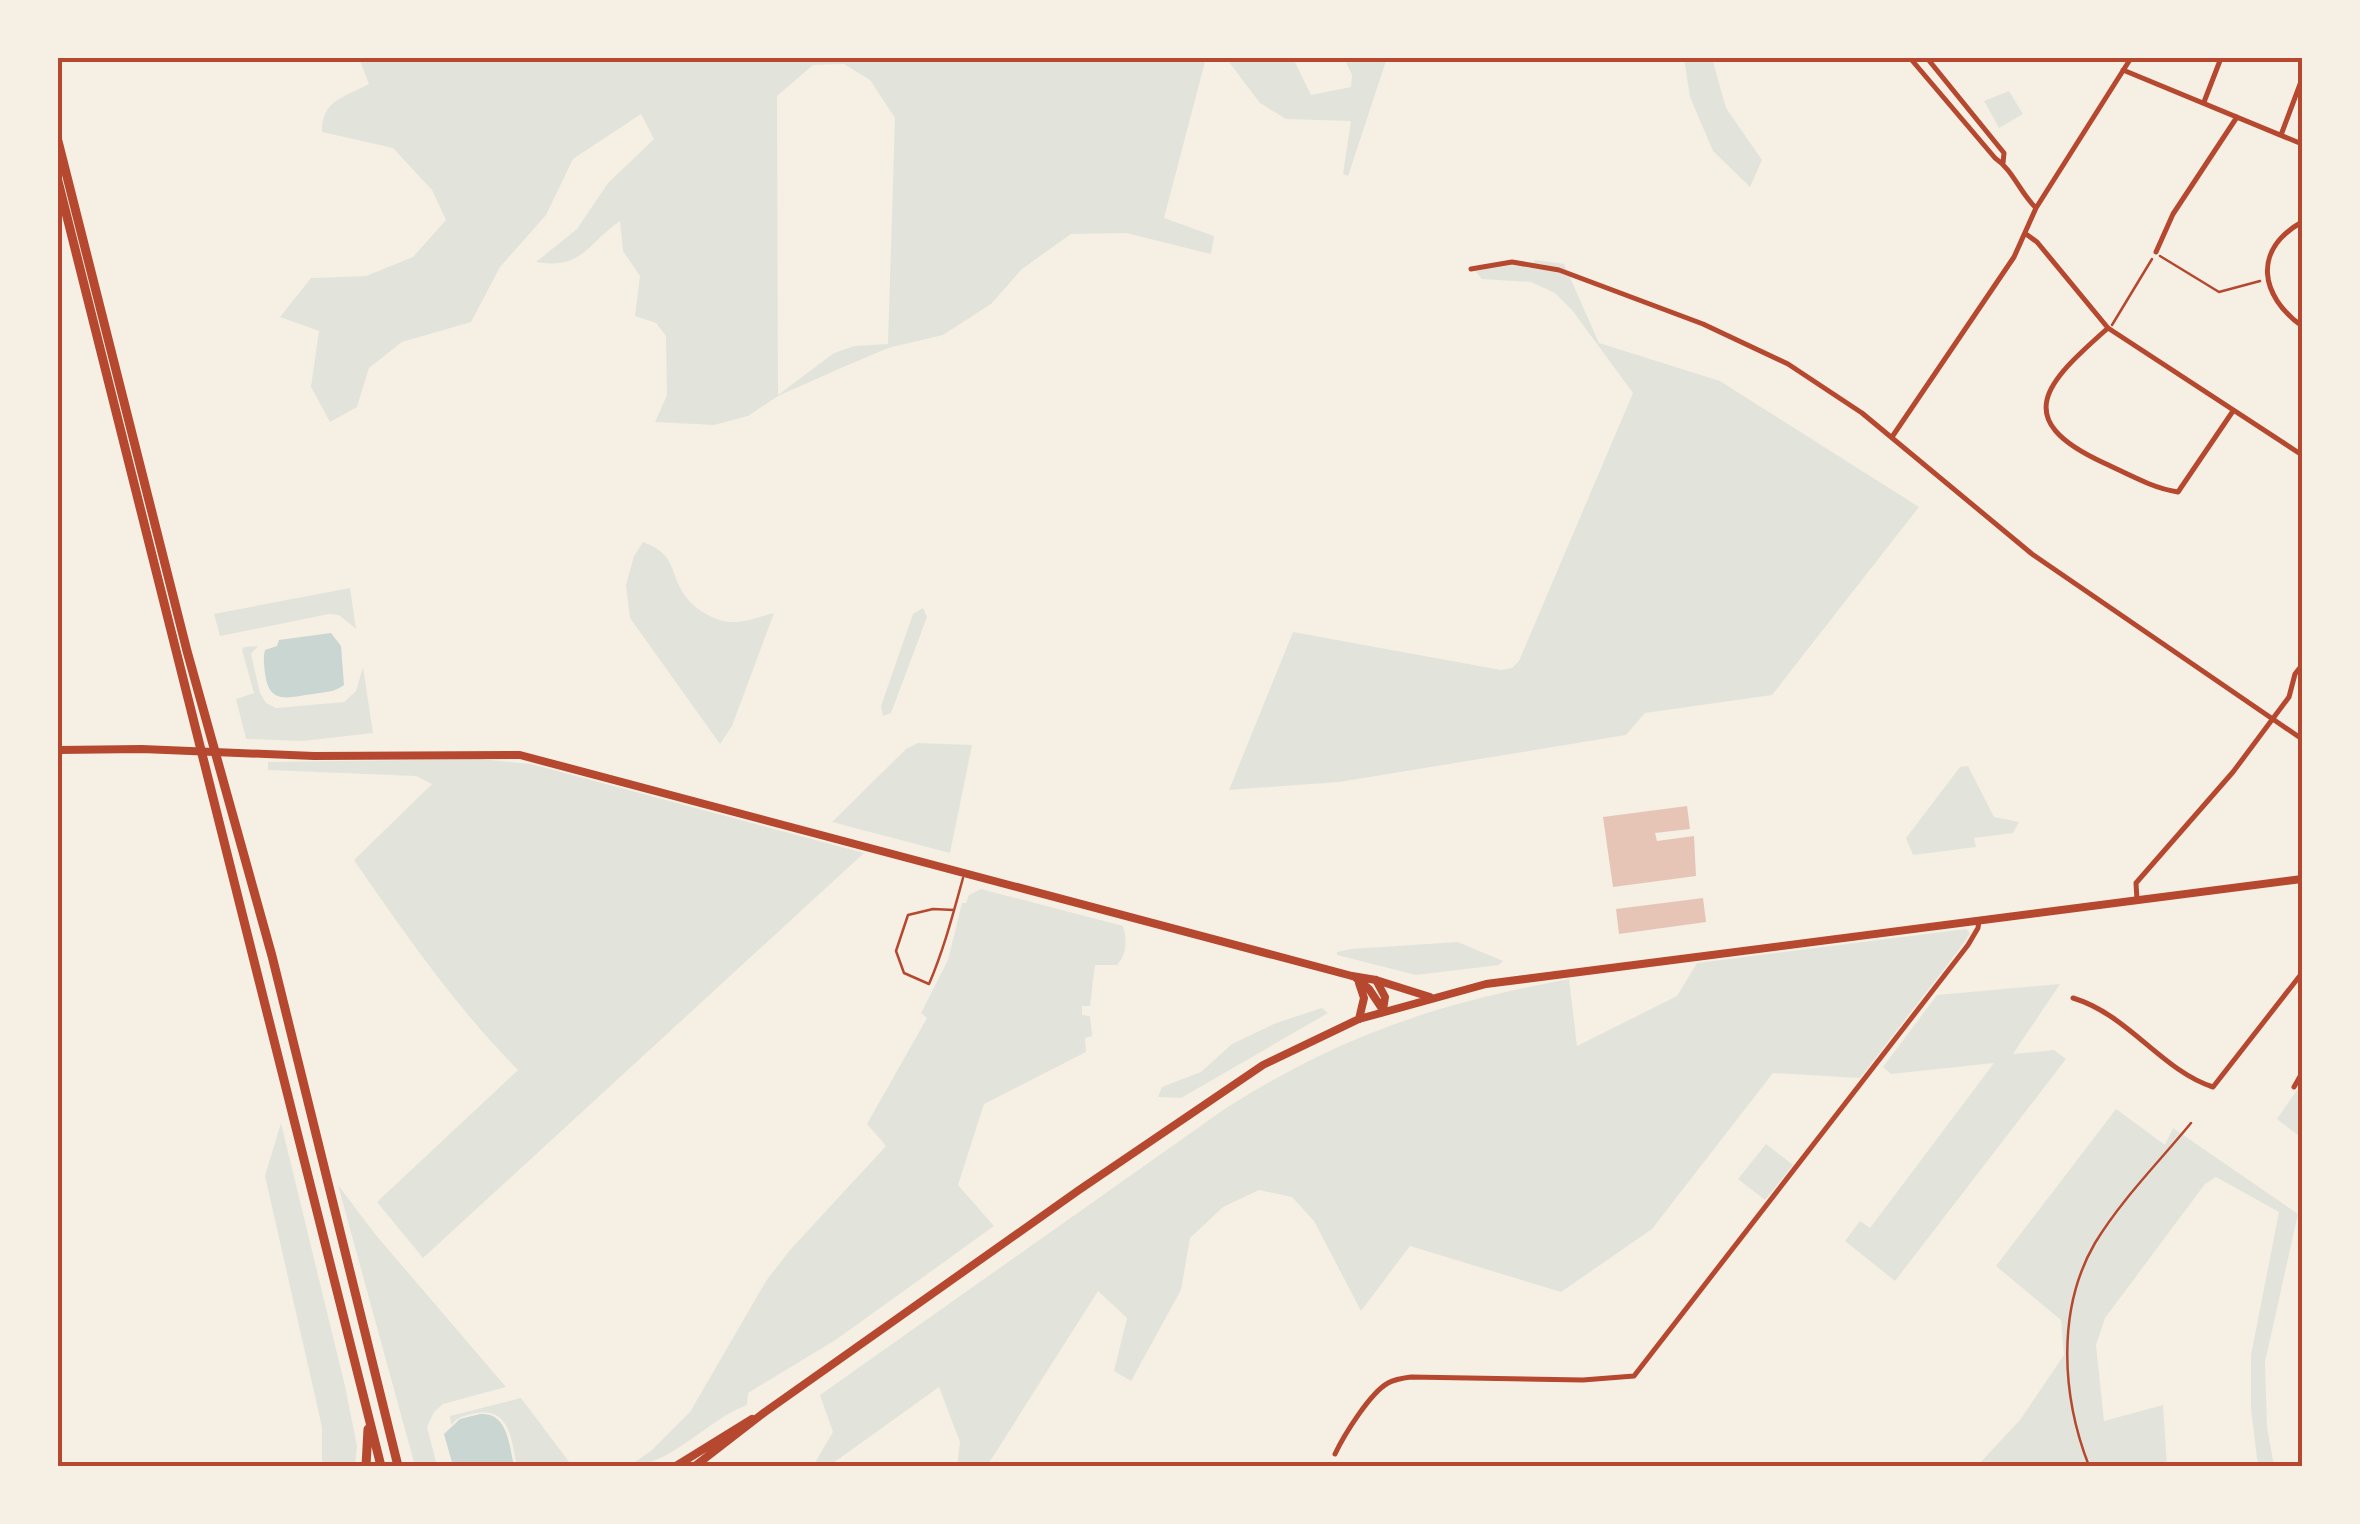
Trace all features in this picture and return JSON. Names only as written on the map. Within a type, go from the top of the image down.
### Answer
[{"type":"main road","points":[[58,142],[276,974],[398,1466]]},
{"type":"main road","points":[[58,181],[382,1466]]},
{"type":"main road","points":[[58,750],[105,748],[314,756],[520,755],[1430,997]]},
{"type":"main road","points":[[695,1466],[765,1412],[1245,1076],[1297,1046],[1359,1019],[1430,997],[1534,977],[2302,879]]},
{"type":"main road","points":[[1352,976],[1369,988],[1384,1010]]},
{"type":"main road","points":[[1352,976],[1364,998],[1359,1019]]},
{"type":"main road","points":[[1376,980],[1385,997],[1384,1010]]},
{"type":"main road","points":[[676,1466],[765,1412]]},
{"type":"main road","points":[[366,1466],[369,1416]]},
{"type":"street","points":[[1910,58],[1995,158],[2003,162],[2036,208]]},
{"type":"street","points":[[1927,58],[2004,153],[2003,162]]},
{"type":"street","points":[[1892,437],[2014,257],[2036,208],[2131,58]]},
{"type":"street","points":[[2204,102],[2221,58]]},
{"type":"street","points":[[2123,70],[2302,144]]},
{"type":"street","points":[[2280,135],[2302,79]]},
{"type":"street","points":[[2156,252],[2173,214],[2237,117]]},
{"type":"street","points":[[2302,222],[2274,248],[2266,279],[2280,308],[2302,326]]},
{"type":"street","points":[[2025,234],[2037,242],[2108,328],[2302,455]]},
{"type":"street","points":[[1471,269],[1512,262],[1559,270],[1669,310],[1788,364],[1822,384],[1892,437],[2032,554],[2302,739]]},
{"type":"street","points":[[2108,328],[2068,367],[2048,398],[2052,430],[2067,444],[2141,480],[2178,492],[2233,411]]},
{"type":"street","points":[[2137,900],[2136,883],[2233,772],[2289,697],[2295,674],[2302,666]]},
{"type":"street","points":[[1335,1454],[1359,1416],[1392,1380],[1583,1380],[1634,1376],[1968,945],[1979,921]]},
{"type":"street","points":[[2073,998],[2116,1018],[2192,1078],[2213,1087],[2302,974]]},
{"type":"street","points":[[2294,1087],[2302,1074]]},
{"type":"lane","points":[[954,910],[917,911],[908,916],[896,950],[904,973],[929,984],[954,910],[965,871]]},
{"type":"path","points":[[2108,328],[2125,308],[2156,252],[2219,292],[2266,279]]},
{"type":"path","points":[[2089,1466],[2076,1433],[2068,1373],[2067,1340],[2078,1282],[2095,1244],[2191,1123]]},
{"type":"shaded area","points":[[359,58],[1206,58],[1164,218],[1214,236],[1211,254],[1126,233],[1071,234],[1022,269],[991,304],[943,335],[888,348],[778,396],[748,416],[714,425],[655,422],[667,395],[666,336],[656,323],[635,316],[640,276],[623,251],[620,221],[574,259],[536,262],[577,229],[608,183],[654,139],[641,114],[573,159],[546,215],[500,267],[471,322],[402,342],[369,368],[357,407],[330,422],[311,387],[319,331],[280,317],[311,278],[366,276],[413,257],[446,220],[432,190],[393,148],[322,132],[330,106],[369,84]],"holes":[[[844,64],[870,80],[895,118],[888,344],[854,346],[834,353],[778,395],[777,96],[813,65]]]},
{"type":"shaded area","points":[[1226,58],[1293,58],[1311,95],[1351,87],[1352,75],[1344,58],[1387,58],[1348,176],[1343,174],[1351,121],[1286,119],[1260,103]]},
{"type":"shaded area","points":[[1684,58],[1712,58],[1726,108],[1762,160],[1750,187],[1713,151],[1690,97]]},
{"type":"shaded area","points":[[2009,91],[2023,114],[1999,128],[1984,101]]},
{"type":"shaded area","points":[[1535,260],[1564,264],[1599,343],[1720,381],[1919,507],[1772,695],[1645,713],[1626,735],[1339,782],[1229,790],[1293,632],[1501,670],[1512,668],[1519,661],[1633,393],[1555,293],[1531,282],[1482,279],[1475,271],[1512,265],[1530,268]]},
{"type":"shaded area","points":[[643,542],[662,553],[686,597],[708,615],[735,622],[774,613],[732,726],[720,744],[630,618],[626,585],[634,556]]},
{"type":"shaded area","points":[[350,588],[356,629],[339,615],[329,614],[220,636],[214,614]]},
{"type":"shaded area","points":[[923,608],[927,617],[891,713],[883,716],[881,706],[913,614]]},
{"type":"shaded area","points":[[331,633],[341,646],[344,685],[330,691],[275,695],[267,684],[265,650],[277,646],[279,640]]},
{"type":"shaded area","points":[[258,646],[251,654],[260,693],[266,703],[276,708],[344,702],[356,691],[363,667],[373,733],[303,741],[246,739],[236,699],[254,693],[242,650]]},
{"type":"shaded area","points":[[918,743],[972,745],[950,853],[832,822],[906,749]]},
{"type":"shaded area","points":[[481,759],[531,764],[864,853],[423,1258],[377,1202],[518,1070],[452,995],[354,860],[432,784],[416,776],[268,770],[268,762]]},
{"type":"shaded area","points":[[1968,766],[1994,817],[2019,822],[2013,833],[1974,838],[1976,847],[1913,855],[1906,838],[1960,767]]},
{"type":"shaded area","points":[[981,889],[1123,926],[1125,941],[1117,965],[1095,965],[1090,1006],[1082,1006],[1082,1015],[1090,1016],[1092,1036],[1085,1038],[1086,1052],[984,1104],[958,1185],[994,1226],[837,1339],[748,1393],[747,1405],[659,1459],[629,1466],[651,1451],[690,1412],[766,1281],[886,1146],[867,1124],[927,1018],[921,1013],[948,960],[962,903]]},
{"type":"shaded area","points":[[1966,929],[1970,933],[1958,951],[1860,1078],[1773,1073],[1652,1229],[1561,1292],[1410,1246],[1361,1311],[1314,1221],[1292,1197],[1259,1190],[1223,1207],[1190,1238],[1181,1290],[1131,1381],[1114,1371],[1127,1318],[1098,1291],[987,1466],[957,1466],[960,1442],[939,1387],[829,1466],[813,1466],[833,1432],[820,1395],[1226,1108],[1350,1042],[1475,999],[1569,979],[1577,1046],[1677,996],[1697,963]]},
{"type":"shaded area","points":[[1458,942],[1503,961],[1499,965],[1416,975],[1337,955],[1351,949]]},
{"type":"shaded area","points":[[2060,984],[2013,1054],[2054,1050],[2066,1059],[1895,1281],[1845,1241],[1860,1221],[1870,1228],[1994,1063],[1891,1074],[1883,1067],[1937,995]]},
{"type":"shaded area","points":[[1322,1008],[1328,1013],[1181,1098],[1158,1097],[1162,1087],[1201,1072],[1232,1044],[1276,1023]]},
{"type":"shaded area","points":[[2297,1090],[2302,1094],[2299,1136],[2277,1119]]},
{"type":"shaded area","points":[[2116,1109],[2165,1145],[2173,1128],[2298,1214],[2265,1362],[2267,1427],[2274,1466],[2258,1466],[2251,1409],[2251,1355],[2279,1212],[2216,1177],[2205,1184],[2105,1318],[2096,1345],[2104,1421],[2163,1405],[2167,1466],[1977,1466],[2020,1420],[2064,1355],[2061,1320],[1996,1266]]},
{"type":"shaded area","points":[[281,1123],[345,1386],[357,1446],[355,1466],[322,1466],[322,1427],[265,1176]]},
{"type":"shaded area","points":[[1766,1144],[1793,1165],[1765,1200],[1738,1179]]},
{"type":"shaded area","points":[[338,1185],[506,1387],[443,1404],[434,1412],[427,1427],[437,1466],[415,1466]]},
{"type":"shaded area","points":[[521,1398],[575,1466],[517,1466],[506,1426],[494,1414],[469,1415],[451,1425],[450,1416]]},
{"type":"shaded area","points":[[480,1414],[502,1424],[514,1466],[453,1466],[444,1434],[460,1419]]},
{"type":"building","points":[[1687,806],[1690,829],[1655,833],[1657,841],[1694,836],[1696,876],[1613,887],[1603,817]]},
{"type":"building","points":[[1703,898],[1706,922],[1619,934],[1616,909]]}]
